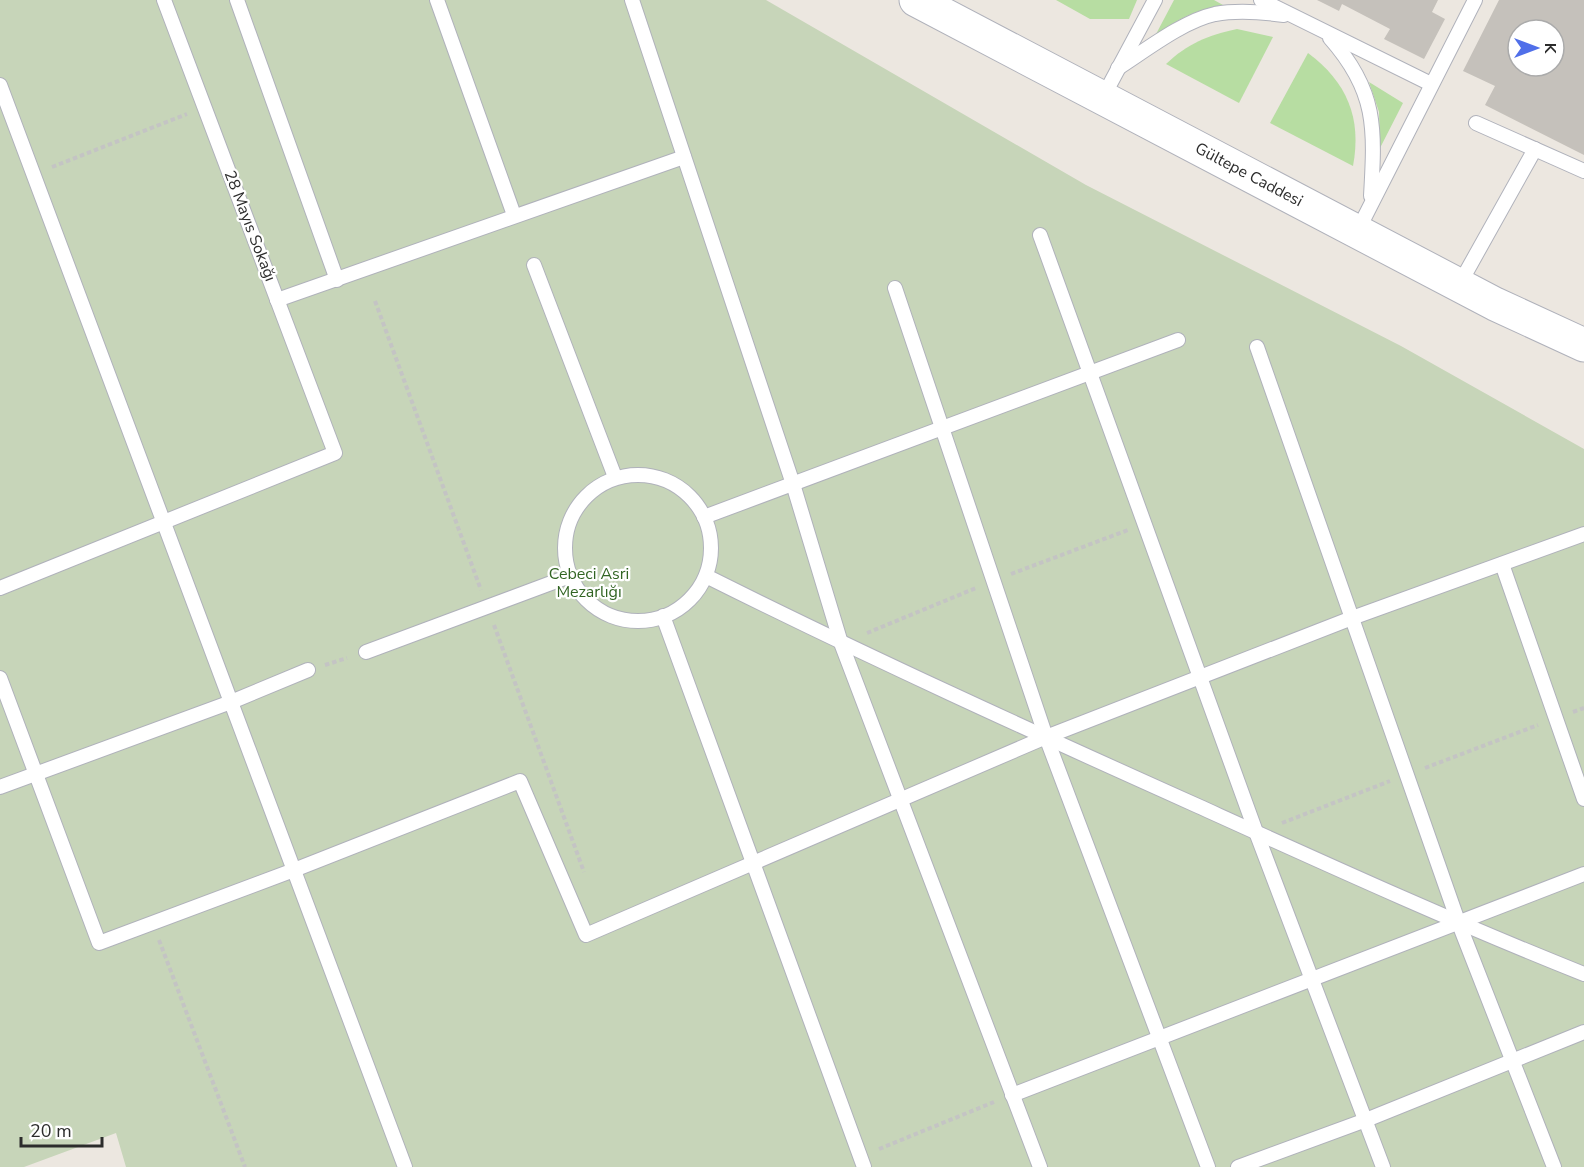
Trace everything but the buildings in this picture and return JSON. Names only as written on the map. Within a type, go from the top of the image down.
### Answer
[{"type":"main road","name":"Gültepe Caddesi","points":[[916,0],[1102,99],[1364,218],[1459,285],[1583,343]]},
{"type":"lane","name":"28 Mayıs Sokağı","points":[[163,521],[335,453],[164,0]]},
{"type":"lane","points":[[237,0],[337,280]]},
{"type":"lane","points":[[437,0],[514,215]]},
{"type":"lane","points":[[632,0],[792,484],[841,643],[1040,1167]]},
{"type":"lane","points":[[1102,99],[1155,0]]},
{"type":"lane","points":[[1261,0],[1431,84]]},
{"type":"lane","points":[[1364,218],[1475,0]]},
{"type":"lane","points":[[1118,68],[1171,34],[1214,15],[1254,12],[1292,16]]},
{"type":"lane","points":[[1325,32],[1361,78],[1370,107],[1374,152],[1364,218]]},
{"type":"lane","points":[[0,85],[405,1167]]},
{"type":"lane","points":[[1476,123],[1584,171]]},
{"type":"lane","points":[[1459,285],[1534,149]]},
{"type":"lane","points":[[278,300],[684,157]]},
{"type":"lane","points":[[1040,235],[1092,372],[1256,832],[1383,1167]]},
{"type":"lane","points":[[534,265],[615,477]]},
{"type":"lane","points":[[896,288],[1046,737],[1208,1167]]},
{"type":"lane","points":[[704,517],[942,426],[1178,340]]},
{"type":"lane","points":[[1257,347],[1460,924],[1554,1167]]},
{"type":"lane","points":[[639,474],[662,478],[683,489],[699,507],[709,529],[712,552],[706,576],[693,597],[674,613],[651,621],[626,621],[602,613],[583,597],[570,576],[564,552],[567,527],[578,505],[594,488],[615,477],[639,474]]},
{"type":"lane","points":[[0,588],[163,521]]},
{"type":"lane","points":[[0,678],[99,943],[294,870],[520,781],[586,935],[1046,737],[1352,618],[1584,534]]},
{"type":"lane","points":[[1502,564],[1584,799]]},
{"type":"lane","points":[[366,652],[570,576]]},
{"type":"lane","points":[[706,576],[841,643],[1046,737],[1460,924],[1584,974]]},
{"type":"lane","points":[[663,616],[862,1162]]},
{"type":"lane","points":[[0,787],[231,702],[308,670]]},
{"type":"lane","points":[[1012,1095],[1460,924],[1584,874]]},
{"type":"lane","points":[[1239,1167],[1366,1120],[1584,1032]]},
{"type":"path","points":[[33,174],[205,107]]},
{"type":"path","points":[[375,301],[586,879]]},
{"type":"path","points":[[308,670],[366,652]]},
{"type":"path","points":[[153,923],[245,1167]]},
{"type":"path","points":[[862,1162],[1012,1095]]},
{"type":"green space","name":"Cebeci Asri Mezarlığı","points":[[0,0],[766,0],[1086,185],[1401,346],[1584,449],[1584,1167],[126,1167],[116,1133],[24,1167],[0,1167]]},
{"type":"green space","points":[[1056,0],[1137,0],[1129,19],[1090,19]]},
{"type":"green space","points":[[1174,0],[1214,0],[1223,5],[1187,16],[1155,36]]},
{"type":"green space","points":[[1237,29],[1273,37],[1239,103],[1166,64],[1199,41]]},
{"type":"green space","points":[[1308,53],[1333,76],[1348,102],[1355,132],[1353,166],[1270,123]]},
{"type":"green space","points":[[1369,82],[1403,103],[1380,148],[1379,112]]}]
